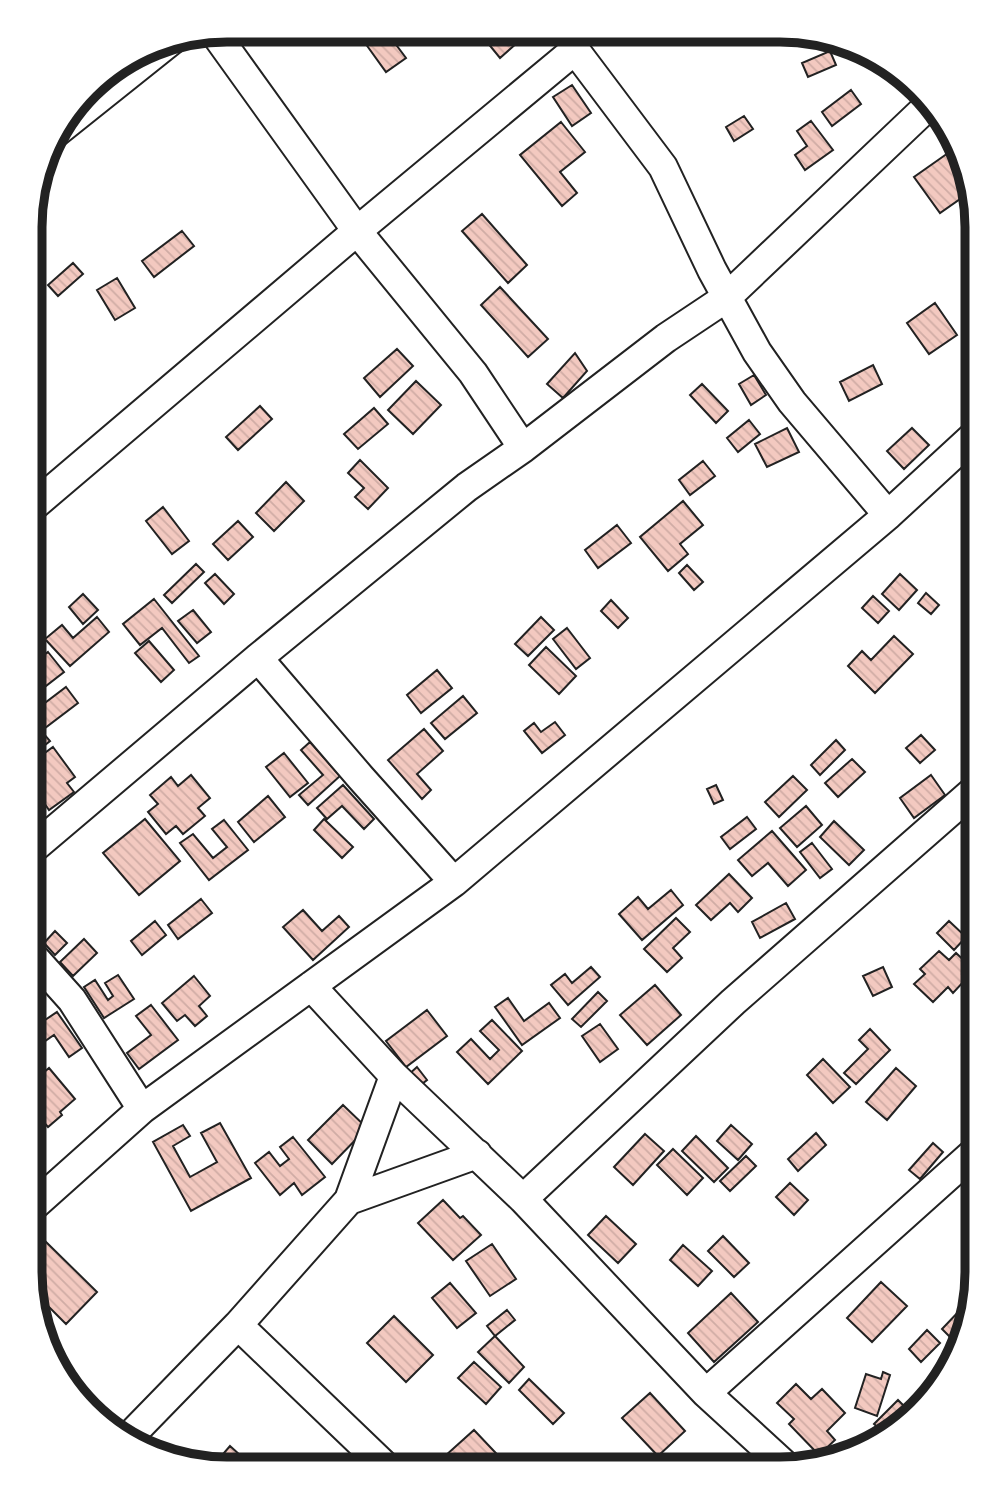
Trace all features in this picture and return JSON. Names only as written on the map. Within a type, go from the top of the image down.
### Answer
[{"type":"street","points":[[221,42],[357,231],[473,373],[523,448]]},
{"type":"street","points":[[42,499],[357,231],[567,42]]},
{"type":"street","points":[[569,42],[663,167],[726,298],[757,352],[792,402],[888,515]]},
{"type":"street","points":[[82,111],[146,61]]},
{"type":"street","points":[[42,841],[258,658],[467,487],[523,448],[666,338],[726,298],[924,110]]},
{"type":"street","points":[[42,1198],[142,1109],[454,882],[888,515],[965,444]]},
{"type":"street","points":[[258,658],[454,882]]},
{"type":"street","points":[[523,1199],[733,1002],[965,799]]},
{"type":"street","points":[[42,966],[72,1000],[142,1109]]},
{"type":"street","points":[[311,986],[394,1076],[523,1199],[706,1393],[776,1457]]},
{"type":"street","points":[[134,1432],[238,1325],[349,1200],[394,1076]]},
{"type":"street","points":[[349,1200],[477,1154]]},
{"type":"street","points":[[706,1393],[965,1161]]},
{"type":"street","points":[[238,1325],[376,1457]]},
{"type":"building","points":[[364,42],[394,42],[406,58],[386,72]]},
{"type":"building","points":[[487,42],[516,42],[517,43],[500,58]]},
{"type":"building","points":[[830,51],[836,65],[808,77],[802,63]]},
{"type":"building","points":[[572,85],[591,113],[572,126],[553,97]]},
{"type":"building","points":[[851,90],[861,104],[832,126],[822,112]]},
{"type":"building","points":[[744,116],[753,129],[734,141],[726,127]]},
{"type":"building","points":[[811,121],[833,150],[805,170],[795,155],[807,146],[797,131]]},
{"type":"building","points":[[561,122],[585,152],[560,172],[577,193],[562,206],[520,155]]},
{"type":"building","points":[[949,152],[959,179],[962,198],[940,213],[914,177]]},
{"type":"building","points":[[482,214],[527,265],[508,283],[462,231]]},
{"type":"building","points":[[182,231],[194,246],[154,277],[142,261]]},
{"type":"building","points":[[73,263],[83,274],[58,296],[48,285]]},
{"type":"building","points":[[117,278],[135,308],[115,320],[97,290]]},
{"type":"building","points":[[500,287],[548,339],[528,357],[481,305]]},
{"type":"building","points":[[935,303],[957,335],[929,354],[907,323]]},
{"type":"building","points":[[397,349],[413,366],[380,397],[364,378]]},
{"type":"building","points":[[575,353],[587,371],[563,398],[547,384]]},
{"type":"building","points":[[873,365],[882,384],[849,401],[840,382]]},
{"type":"building","points":[[754,375],[766,395],[751,405],[739,384]]},
{"type":"building","points":[[416,381],[441,405],[413,434],[388,410]]},
{"type":"building","points":[[702,384],[728,411],[716,423],[690,395]]},
{"type":"building","points":[[260,406],[272,419],[238,450],[226,437]]},
{"type":"building","points":[[374,408],[388,424],[358,449],[344,434]]},
{"type":"building","points":[[749,420],[760,434],[738,452],[727,438]]},
{"type":"building","points":[[787,428],[799,452],[767,467],[755,444]]},
{"type":"building","points":[[912,428],[929,445],[904,469],[887,451]]},
{"type":"building","points":[[360,460],[388,488],[368,509],[355,497],[364,488],[348,473]]},
{"type":"building","points":[[703,461],[715,476],[690,495],[679,480]]},
{"type":"building","points":[[286,482],[304,501],[274,531],[256,513]]},
{"type":"building","points":[[683,501],[703,525],[680,544],[688,554],[668,571],[640,537]]},
{"type":"building","points":[[163,507],[189,541],[172,554],[146,521]]},
{"type":"building","points":[[238,521],[253,537],[228,560],[213,544]]},
{"type":"building","points":[[617,525],[631,543],[598,568],[585,550]]},
{"type":"building","points":[[196,564],[204,572],[172,603],[164,595]]},
{"type":"building","points":[[687,565],[703,582],[694,590],[679,573]]},
{"type":"building","points":[[215,574],[234,594],[224,604],[205,583]]},
{"type":"building","points":[[900,574],[917,590],[899,610],[882,594]]},
{"type":"building","points":[[926,593],[939,605],[931,614],[918,603]]},
{"type":"building","points":[[83,594],[98,610],[83,624],[69,607]]},
{"type":"building","points":[[873,596],[889,611],[878,623],[862,608]]},
{"type":"building","points":[[154,599],[199,656],[189,663],[162,628],[140,645],[123,624]]},
{"type":"building","points":[[611,600],[628,618],[618,628],[601,611]]},
{"type":"building","points":[[193,610],[211,632],[197,643],[178,621]]},
{"type":"building","points":[[97,617],[109,632],[70,666],[45,639],[62,625],[73,638]]},
{"type":"building","points":[[541,617],[554,630],[528,656],[515,644]]},
{"type":"building","points":[[567,628],[590,658],[576,669],[553,639]]},
{"type":"building","points":[[894,636],[913,654],[875,693],[848,666],[862,651],[871,660]]},
{"type":"building","points":[[149,641],[174,670],[161,682],[135,653]]},
{"type":"building","points":[[546,647],[576,676],[559,694],[529,665]]},
{"type":"building","points":[[48,652],[64,672],[42,689],[42,657]]},
{"type":"building","points":[[437,670],[452,688],[421,713],[407,695]]},
{"type":"building","points":[[66,687],[78,703],[45,728],[42,724],[42,705]]},
{"type":"building","points":[[463,696],[477,713],[445,739],[431,723]]},
{"type":"building","points":[[555,722],[565,735],[542,753],[524,731],[534,723],[541,732]]},
{"type":"building","points":[[424,729],[443,751],[417,774],[431,790],[422,799],[388,760]]},
{"type":"building","points":[[42,732],[50,741],[42,747]]},
{"type":"building","points":[[921,735],[935,750],[920,763],[906,748]]},
{"type":"building","points":[[836,740],[845,750],[820,775],[811,765]]},
{"type":"building","points":[[310,742],[340,776],[308,805],[299,795],[323,775],[301,750]]},
{"type":"building","points":[[53,747],[75,777],[67,783],[74,792],[49,810],[42,800],[42,755]]},
{"type":"building","points":[[284,753],[308,783],[290,797],[266,767]]},
{"type":"building","points":[[852,759],[865,772],[838,797],[825,783]]},
{"type":"building","points":[[191,775],[210,798],[198,808],[205,816],[183,834],[176,826],[166,834],[148,812],[158,804],[150,795],[171,777],[178,786]]},
{"type":"building","points":[[931,775],[945,795],[914,818],[900,798]]},
{"type":"building","points":[[793,776],[807,790],[779,817],[765,802]]},
{"type":"building","points":[[343,785],[374,819],[364,829],[342,806],[327,819],[317,808]]},
{"type":"building","points":[[716,785],[723,800],[714,804],[707,789]]},
{"type":"building","points":[[268,796],[285,817],[254,842],[238,822]]},
{"type":"building","points":[[806,806],[822,825],[797,847],[780,828]]},
{"type":"building","points":[[747,817],[756,829],[730,849],[721,837]]},
{"type":"building","points":[[145,819],[180,861],[139,895],[103,853]]},
{"type":"building","points":[[324,819],[353,847],[342,858],[314,830]]},
{"type":"building","points":[[224,820],[248,850],[209,880],[180,843],[193,834],[213,858],[227,847],[212,829]]},
{"type":"building","points":[[834,821],[864,850],[849,865],[820,837]]},
{"type":"building","points":[[772,831],[806,870],[788,886],[768,863],[752,876],[738,860]]},
{"type":"building","points":[[812,843],[832,869],[820,878],[800,852]]},
{"type":"building","points":[[729,874],[752,898],[738,912],[730,903],[711,920],[696,905]]},
{"type":"building","points":[[671,890],[683,905],[642,940],[619,914],[638,897],[648,909]]},
{"type":"building","points":[[201,899],[212,913],[178,939],[168,925]]},
{"type":"building","points":[[786,903],[795,919],[760,938],[752,922]]},
{"type":"building","points":[[303,910],[322,931],[339,916],[349,927],[313,960],[283,927]]},
{"type":"building","points":[[676,918],[690,932],[673,948],[682,958],[667,972],[644,949]]},
{"type":"building","points":[[155,921],[166,935],[142,955],[131,941]]},
{"type":"building","points":[[949,921],[965,938],[954,950],[937,933]]},
{"type":"building","points":[[55,931],[67,943],[55,955],[44,943]]},
{"type":"building","points":[[84,939],[97,953],[73,976],[60,962]]},
{"type":"building","points":[[939,951],[949,960],[956,953],[965,961],[965,971],[962,974],[965,980],[953,993],[948,987],[933,1002],[914,984],[925,974],[920,969]]},
{"type":"building","points":[[591,967],[600,977],[568,1005],[551,985],[565,974],[572,983]]},
{"type":"building","points":[[883,967],[892,987],[873,996],[863,976]]},
{"type":"building","points":[[118,975],[134,999],[104,1018],[84,987],[95,980],[108,1000],[113,996],[105,983]]},
{"type":"building","points":[[194,976],[210,996],[199,1006],[207,1016],[195,1026],[185,1015],[177,1021],[162,1003]]},
{"type":"building","points":[[655,985],[681,1015],[647,1045],[620,1015]]},
{"type":"building","points":[[598,992],[607,1001],[581,1027],[572,1019]]},
{"type":"building","points":[[508,998],[524,1021],[549,1003],[560,1018],[522,1045],[495,1007]]},
{"type":"building","points":[[151,1005],[178,1040],[139,1069],[127,1053],[151,1035],[136,1016]]},
{"type":"building","points":[[427,1010],[447,1036],[406,1067],[386,1041]]},
{"type":"building","points":[[57,1012],[82,1048],[69,1057],[54,1035],[42,1043],[42,1022]]},
{"type":"building","points":[[492,1020],[522,1051],[488,1084],[457,1052],[471,1039],[490,1059],[499,1050],[480,1031]]},
{"type":"building","points":[[600,1024],[618,1049],[600,1062],[582,1036]]},
{"type":"building","points":[[870,1029],[890,1050],[856,1084],[844,1073],[868,1049],[859,1040]]},
{"type":"building","points":[[823,1059],[850,1087],[833,1103],[807,1075]]},
{"type":"building","points":[[417,1067],[427,1080],[418,1087],[408,1075]]},
{"type":"building","points":[[49,1068],[75,1099],[48,1127],[42,1120],[42,1074]]},
{"type":"building","points":[[896,1068],[916,1086],[887,1120],[866,1102]]},
{"type":"building","points":[[343,1105],[367,1128],[332,1164],[308,1140]]},
{"type":"building","points":[[220,1123],[251,1178],[191,1211],[153,1142],[183,1125],[190,1136],[173,1146],[190,1177],[217,1162],[201,1133]]},
{"type":"building","points":[[731,1125],[752,1144],[738,1160],[717,1141]]},
{"type":"building","points":[[816,1133],[826,1145],[798,1171],[788,1159]]},
{"type":"building","points":[[645,1134],[664,1151],[633,1185],[614,1167]]},
{"type":"building","points":[[696,1136],[728,1168],[714,1182],[682,1151]]},
{"type":"building","points":[[293,1137],[325,1177],[302,1195],[294,1183],[280,1195],[255,1163],[269,1152],[280,1166],[289,1159],[280,1147]]},
{"type":"building","points":[[933,1143],[943,1152],[920,1179],[909,1170]]},
{"type":"building","points":[[673,1149],[703,1178],[687,1195],[657,1165]]},
{"type":"building","points":[[746,1156],[756,1166],[730,1191],[720,1181]]},
{"type":"building","points":[[790,1183],[808,1200],[794,1215],[776,1197]]},
{"type":"building","points":[[443,1200],[481,1235],[453,1260],[418,1223]]},
{"type":"building","points":[[606,1216],[636,1244],[618,1263],[588,1235]]},
{"type":"building","points":[[723,1236],[749,1263],[734,1277],[708,1251]]},
{"type":"building","points":[[42,1240],[97,1292],[66,1324],[45,1303],[42,1284]]},
{"type":"building","points":[[492,1244],[516,1279],[490,1296],[466,1261]]},
{"type":"building","points":[[683,1245],[712,1271],[698,1286],[670,1260]]},
{"type":"building","points":[[881,1282],[907,1306],[872,1342],[847,1318]]},
{"type":"building","points":[[450,1283],[476,1313],[457,1328],[432,1298]]},
{"type":"building","points":[[731,1293],[758,1322],[714,1362],[688,1333]]},
{"type":"building","points":[[961,1309],[952,1339],[942,1329]]},
{"type":"building","points":[[507,1310],[515,1320],[495,1336],[487,1326]]},
{"type":"building","points":[[394,1316],[433,1355],[406,1382],[367,1343]]},
{"type":"building","points":[[927,1330],[940,1343],[921,1362],[909,1349]]},
{"type":"building","points":[[495,1336],[524,1367],[509,1383],[478,1352]]},
{"type":"building","points":[[474,1362],[501,1387],[486,1404],[458,1378]]},
{"type":"building","points":[[883,1372],[890,1375],[877,1416],[855,1408],[866,1374],[881,1379]]},
{"type":"building","points":[[529,1379],[564,1413],[553,1424],[519,1390]]},
{"type":"building","points":[[796,1384],[811,1399],[822,1389],[845,1413],[827,1431],[835,1440],[822,1452],[817,1453],[789,1424],[794,1419],[777,1403]]},
{"type":"building","points":[[650,1393],[685,1431],[658,1456],[622,1418]]},
{"type":"building","points":[[898,1400],[906,1408],[879,1428],[874,1424]]},
{"type":"building","points":[[474,1430],[500,1457],[446,1457]]},
{"type":"building","points":[[230,1446],[242,1457],[227,1457],[221,1456]]}]
